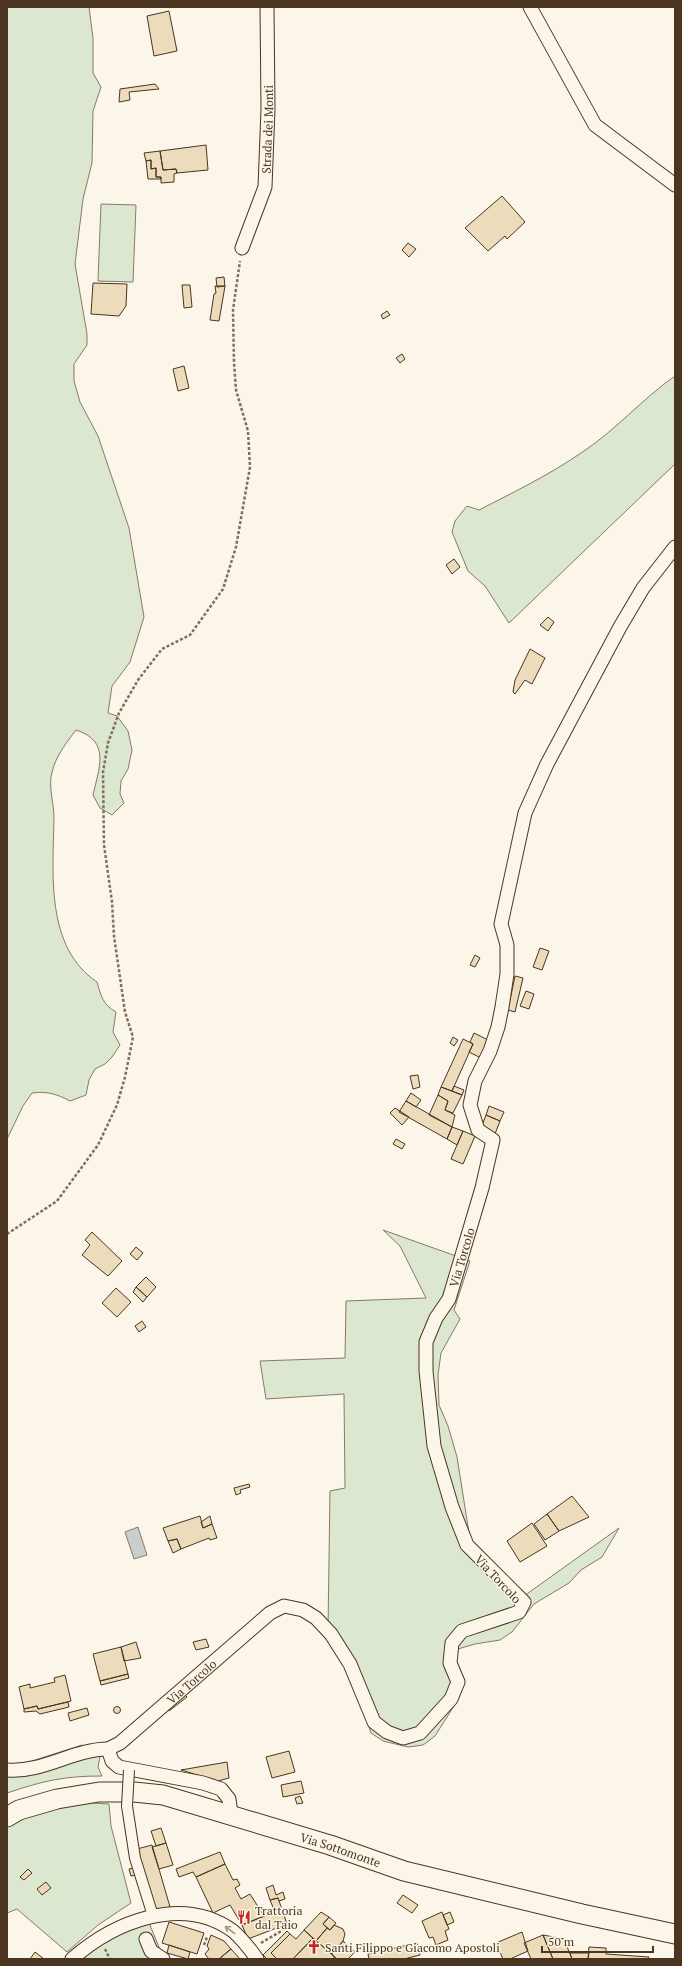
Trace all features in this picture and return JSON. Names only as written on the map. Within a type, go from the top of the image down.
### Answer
[{"type":"main road","name":"Via Sottomonte","points":[[7,1817],[19,1810],[57,1799],[99,1792],[164,1795],[330,1845],[404,1871],[575,1912],[675,1934]]},
{"type":"street","name":"Strada dei Monti","points":[[242,248],[265,187],[268,110],[267,7]]},
{"type":"street","points":[[530,7],[595,125],[675,185]]},
{"type":"street","name":"Via Torcolo","points":[[7,1770],[17,1771],[52,1763],[94,1749],[108,1749],[120,1743],[270,1613],[284,1606],[303,1610],[316,1618],[331,1634],[350,1664],[374,1722],[387,1732],[402,1738],[420,1733],[451,1699],[458,1682],[450,1663],[452,1643],[462,1631],[519,1612],[524,1602],[467,1545],[460,1526],[434,1446],[426,1371],[426,1342],[436,1318],[449,1299],[482,1188],[494,1140],[478,1130],[470,1105],[475,1081],[490,1051],[498,1027],[502,1007],[508,974],[507,945],[501,924],[525,812],[551,757],[620,627],[643,588],[675,546]]},
{"type":"street","points":[[108,1749],[112,1761],[119,1767],[203,1783],[221,1789],[229,1799],[231,1814]]},
{"type":"street","points":[[129,1770],[127,1806],[135,1858],[153,1916]]},
{"type":"street","points":[[72,1959],[85,1947],[123,1926],[153,1916],[173,1912],[196,1915],[218,1922],[234,1932],[253,1954]]},
{"type":"street","points":[[146,1939],[151,1951],[163,1959]]},
{"type":"path","points":[[7,1234],[57,1201],[98,1145],[117,1105],[125,1077],[133,1037],[126,1012],[114,936],[104,844],[103,772],[108,743],[119,713],[138,680],[162,649],[190,635],[223,589],[236,547],[250,467],[248,431],[236,390],[233,332],[233,310],[242,248]]},
{"type":"path","points":[[253,1954],[283,1930]]},
{"type":"path","points":[[204,1945],[206,1937]]},
{"type":"path","points":[[107,1953],[110,1959]]},
{"type":"green space","points":[[7,7],[89,7],[93,38],[93,73],[101,87],[93,111],[92,163],[83,199],[75,264],[87,334],[87,345],[74,364],[74,381],[80,402],[98,436],[129,528],[144,617],[130,662],[112,686],[108,713],[117,716],[128,731],[132,750],[128,769],[121,781],[120,794],[124,803],[112,815],[100,808],[93,795],[98,775],[100,756],[98,748],[94,741],[87,735],[76,730],[59,755],[51,778],[54,812],[53,885],[60,929],[68,949],[80,967],[97,982],[101,996],[105,1003],[116,1012],[113,1032],[120,1045],[105,1064],[95,1069],[89,1080],[86,1095],[70,1101],[52,1094],[42,1092],[32,1093],[23,1106],[7,1139]]},
{"type":"green space","points":[[101,204],[136,205],[133,282],[98,281]]},
{"type":"green space","points":[[675,376],[675,464],[509,623],[485,586],[468,571],[452,532],[455,521],[467,506],[479,510],[569,461],[605,435]]},
{"type":"green space","points":[[383,1230],[470,1261],[454,1310],[460,1319],[441,1353],[438,1375],[439,1405],[448,1426],[457,1457],[470,1539],[524,1596],[619,1528],[602,1557],[581,1570],[569,1583],[534,1604],[512,1632],[500,1640],[475,1644],[458,1649],[453,1657],[461,1681],[459,1698],[435,1736],[423,1745],[408,1747],[383,1741],[371,1733],[361,1701],[328,1628],[330,1491],[345,1488],[344,1394],[266,1399],[260,1361],[345,1358],[346,1301],[426,1298],[400,1246]]},
{"type":"green space","points":[[82,1745],[100,1757],[98,1767],[102,1776],[64,1778],[32,1785],[7,1793],[7,1769]]},
{"type":"green space","points":[[75,1802],[109,1804],[111,1826],[131,1903],[98,1925],[67,1952],[17,1909],[7,1913],[7,1821]]},
{"type":"green space","points":[[149,1923],[164,1959],[83,1959],[97,1946],[114,1936]]},
{"type":"shaded area","points":[[138,1527],[147,1555],[134,1559],[125,1532]]},
{"type":"building","points":[[169,11],[177,51],[154,56],[147,16]]},
{"type":"building","points":[[155,84],[159,89],[129,92],[130,100],[119,102],[120,89]]},
{"type":"building","points":[[206,145],[208,170],[177,173],[176,169],[163,170],[160,151]]},
{"type":"building","points":[[160,151],[163,170],[176,169],[177,173],[174,174],[174,182],[161,183],[161,177],[156,177],[156,168],[151,169],[151,160],[146,161],[144,153]]},
{"type":"building","points":[[151,160],[151,169],[156,168],[156,177],[161,177],[161,179],[148,179],[146,161]]},
{"type":"building","points":[[502,196],[525,222],[507,239],[505,236],[488,251],[465,228]]},
{"type":"building","points":[[408,243],[416,249],[409,257],[402,250]]},
{"type":"building","points":[[224,277],[225,286],[217,287],[216,278]]},
{"type":"building","points":[[93,283],[127,284],[126,306],[119,316],[91,314]]},
{"type":"building","points":[[182,285],[190,285],[192,307],[184,308]]},
{"type":"building","points":[[215,286],[225,286],[219,321],[210,320],[214,294],[216,293]]},
{"type":"building","points":[[387,311],[390,315],[383,319],[381,315]]},
{"type":"building","points":[[402,354],[405,359],[400,363],[396,358]]},
{"type":"building","points":[[184,366],[189,388],[178,391],[173,369]]},
{"type":"building","points":[[454,559],[460,567],[452,574],[446,565]]},
{"type":"building","points":[[548,617],[554,622],[548,631],[540,625]]},
{"type":"building","points":[[530,649],[545,658],[532,684],[525,680],[515,694],[513,692],[515,680]]},
{"type":"building","points":[[540,948],[549,951],[542,970],[533,967]]},
{"type":"building","points":[[475,955],[480,958],[475,967],[470,965]]},
{"type":"building","points":[[515,976],[523,978],[515,1012],[508,1010]]},
{"type":"building","points":[[526,991],[534,994],[529,1009],[520,1006]]},
{"type":"building","points":[[474,1033],[488,1040],[481,1058],[469,1052],[473,1044],[470,1042]]},
{"type":"building","points":[[453,1037],[458,1040],[454,1046],[450,1043]]},
{"type":"building","points":[[463,1039],[473,1044],[452,1091],[441,1087]]},
{"type":"building","points":[[418,1075],[420,1087],[413,1089],[410,1076]]},
{"type":"building","points":[[454,1086],[464,1090],[462,1095],[452,1091]]},
{"type":"building","points":[[441,1087],[462,1095],[453,1113],[445,1110],[448,1101],[438,1095]]},
{"type":"building","points":[[411,1093],[421,1100],[416,1107],[406,1101]]},
{"type":"building","points":[[438,1095],[448,1101],[445,1110],[455,1115],[452,1127],[429,1115]]},
{"type":"building","points":[[406,1101],[452,1127],[447,1139],[399,1112]]},
{"type":"building","points":[[489,1106],[504,1112],[500,1121],[486,1115]]},
{"type":"building","points":[[395,1108],[409,1117],[402,1125],[390,1113]]},
{"type":"building","points":[[486,1115],[500,1121],[495,1134],[481,1128]]},
{"type":"building","points":[[452,1127],[463,1131],[457,1145],[447,1139]]},
{"type":"building","points":[[463,1131],[475,1136],[463,1164],[451,1159]]},
{"type":"building","points":[[396,1139],[405,1144],[402,1149],[393,1144]]},
{"type":"building","points":[[92,1232],[122,1261],[108,1276],[82,1255],[90,1245],[85,1240]]},
{"type":"building","points":[[136,1247],[143,1253],[137,1260],[130,1254]]},
{"type":"building","points":[[146,1277],[156,1287],[147,1297],[136,1287]]},
{"type":"building","points":[[136,1287],[147,1297],[143,1302],[133,1292]]},
{"type":"building","points":[[116,1288],[131,1302],[117,1317],[102,1303]]},
{"type":"building","points":[[142,1321],[146,1327],[139,1332],[135,1326]]},
{"type":"building","points":[[249,1484],[250,1487],[240,1490],[241,1493],[236,1495],[234,1488]]},
{"type":"building","points":[[572,1496],[589,1517],[559,1531],[547,1514]]},
{"type":"building","points":[[547,1514],[559,1531],[545,1540],[534,1524]]},
{"type":"building","points":[[200,1516],[203,1528],[212,1524],[217,1538],[210,1540],[209,1538],[181,1549],[177,1539],[168,1541],[163,1528]]},
{"type":"building","points":[[210,1516],[212,1524],[203,1528],[201,1522]]},
{"type":"building","points":[[532,1523],[547,1546],[520,1562],[507,1541]]},
{"type":"building","points":[[177,1539],[181,1549],[173,1553],[168,1541]]},
{"type":"building","points":[[206,1639],[209,1647],[196,1650],[193,1642]]},
{"type":"building","points":[[136,1642],[141,1658],[124,1661],[121,1647]]},
{"type":"building","points":[[121,1647],[128,1674],[100,1681],[93,1654]]},
{"type":"building","points":[[128,1674],[129,1678],[101,1685],[100,1681]]},
{"type":"building","points":[[65,1675],[71,1701],[38,1709],[37,1706],[24,1709],[19,1687],[30,1684],[30,1688],[55,1682],[54,1678]]},
{"type":"building","points":[[184,1694],[187,1697],[169,1711],[164,1705]]},
{"type":"building","points":[[68,1702],[69,1707],[40,1714],[36,1711],[24,1712],[24,1709],[37,1706],[38,1709]]},
{"type":"building","points":[[117,1706],[120,1707],[120,1713],[117,1714],[114,1713],[113,1710],[114,1707]]},
{"type":"building","points":[[87,1708],[89,1715],[70,1721],[68,1713]]},
{"type":"building","points":[[289,1751],[295,1772],[272,1778],[266,1757]]},
{"type":"building","points":[[227,1762],[229,1778],[218,1781],[181,1770]]},
{"type":"building","points":[[301,1781],[304,1793],[283,1797],[281,1785]]},
{"type":"building","points":[[300,1796],[303,1803],[297,1804],[295,1798]]},
{"type":"building","points":[[161,1828],[166,1843],[156,1846],[151,1831]]},
{"type":"building","points":[[166,1843],[173,1865],[159,1869],[152,1847]]},
{"type":"building","points":[[152,1845],[170,1907],[155,1911],[137,1849]]},
{"type":"building","points":[[220,1852],[225,1864],[196,1877],[193,1872],[179,1877],[176,1869]]},
{"type":"building","points":[[225,1864],[233,1880],[237,1879],[240,1885],[235,1888],[241,1899],[250,1894],[264,1916],[242,1925],[230,1905],[213,1913],[196,1877]]},
{"type":"building","points":[[135,1868],[137,1875],[131,1876],[129,1869]]},
{"type":"building","points":[[28,1869],[32,1873],[24,1880],[20,1877]]},
{"type":"building","points":[[46,1882],[51,1888],[42,1895],[37,1889]]},
{"type":"building","points":[[273,1885],[276,1895],[283,1892],[285,1899],[279,1901],[278,1898],[270,1900],[266,1888]]},
{"type":"building","points":[[403,1895],[418,1905],[412,1913],[397,1903]]},
{"type":"building","points":[[278,1898],[287,1924],[248,1939],[242,1925],[275,1912],[270,1900]]},
{"type":"building","points":[[321,1912],[329,1917],[323,1924],[327,1928],[316,1941],[304,1930]]},
{"type":"building","points":[[442,1912],[449,1929],[445,1931],[448,1940],[436,1945],[433,1937],[429,1938],[422,1921]]},
{"type":"building","points":[[450,1912],[454,1922],[447,1925],[443,1915]]},
{"type":"building","points":[[329,1917],[336,1923],[330,1930],[323,1924]]},
{"type":"building","points":[[169,1922],[204,1933],[197,1954],[162,1943]]},
{"type":"building","points":[[334,1925],[343,1929],[345,1934],[343,1941],[332,1954],[316,1941],[327,1928],[330,1930]]},
{"type":"building","points":[[304,1930],[313,1938],[293,1959],[277,1959],[271,1953],[290,1934],[296,1939]]},
{"type":"building","points":[[287,1931],[290,1934],[271,1953],[277,1959],[267,1959],[263,1955]]},
{"type":"building","points":[[522,1932],[528,1951],[510,1959],[503,1959],[496,1943]]},
{"type":"building","points":[[211,1935],[224,1941],[231,1949],[219,1959],[209,1959],[205,1954],[209,1949],[207,1946]]},
{"type":"building","points":[[543,1935],[564,1939],[572,1959],[553,1959]]},
{"type":"building","points":[[543,1935],[553,1959],[531,1959],[524,1943]]},
{"type":"building","name":"Santi Filippo e Giacomo Apostoli","points":[[313,1938],[336,1958],[293,1959]]},
{"type":"building","points":[[343,1941],[355,1952],[348,1959],[335,1959],[332,1954]]},
{"type":"building","points":[[417,1943],[420,1955],[404,1959],[369,1959],[368,1954]]},
{"type":"building","points":[[169,1945],[190,1952],[188,1959],[167,1953]]},
{"type":"building","points":[[589,1947],[606,1948],[606,1954],[649,1957],[648,1959],[588,1959]]},
{"type":"building","points":[[231,1949],[240,1959],[219,1959]]},
{"type":"building","points":[[35,1952],[44,1959],[30,1959]]},
{"type":"building","points":[[570,1953],[589,1953],[588,1959],[572,1959]]},
{"type":"place","name":"Trattoria dal Taio","points":[[244,1917]]},
{"type":"place","name":"Santi Filippo e Giacomo Apostoli","points":[[314,1947]]}]
